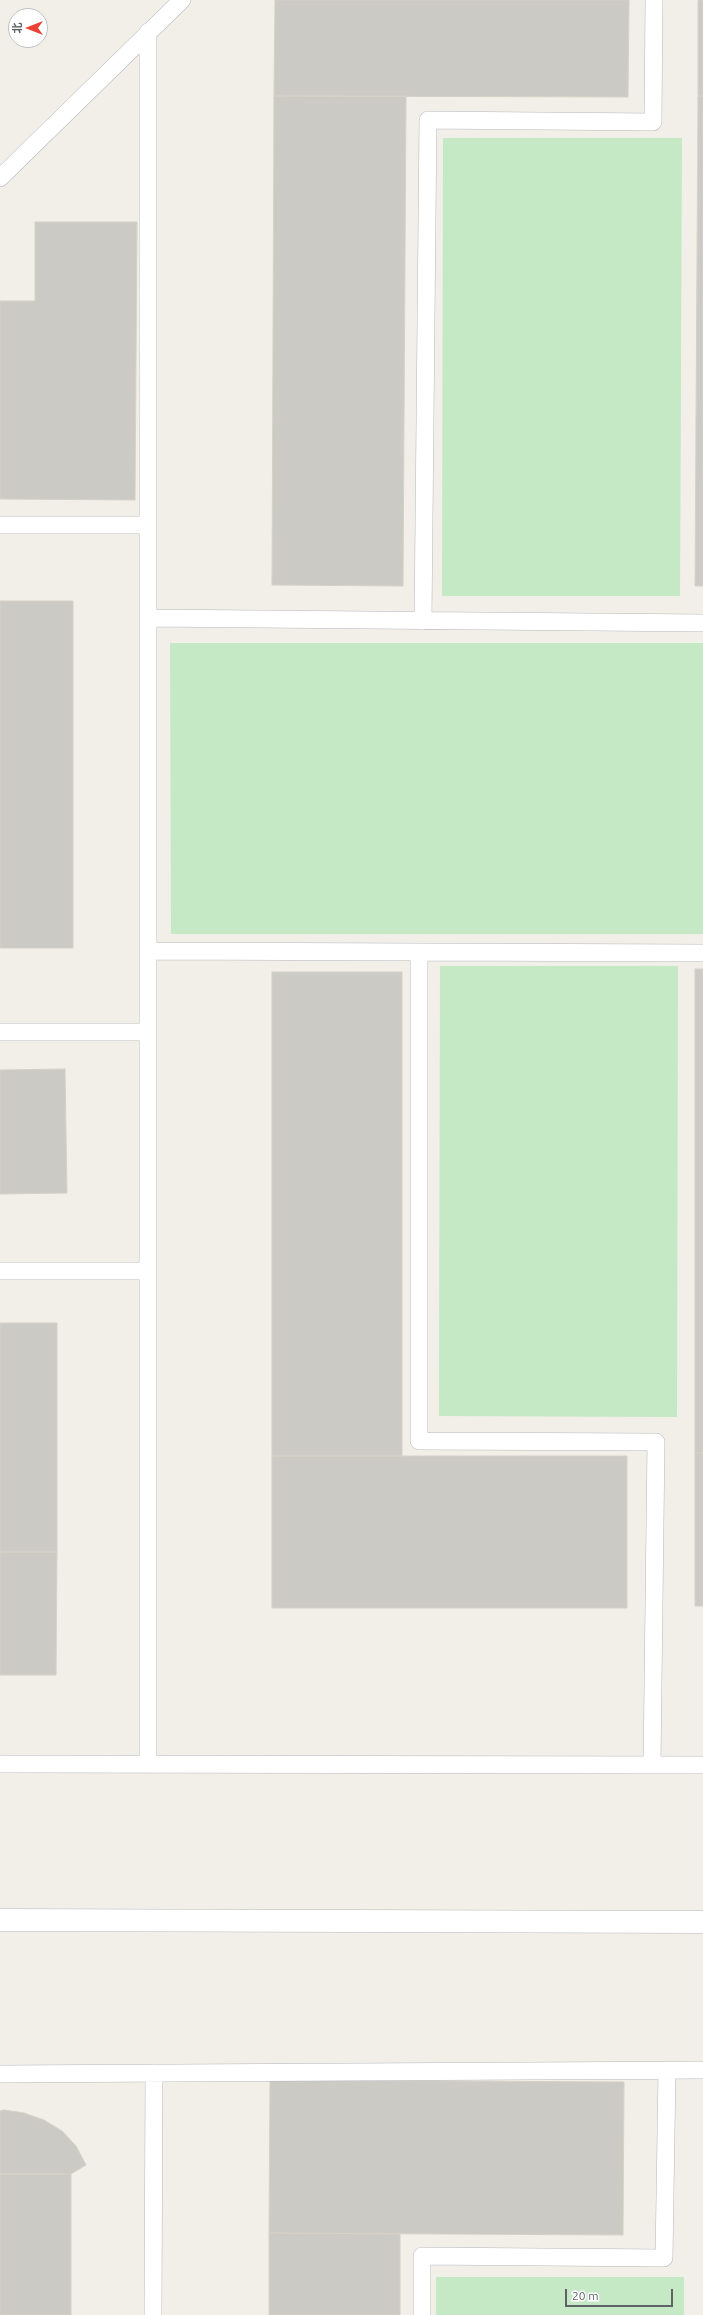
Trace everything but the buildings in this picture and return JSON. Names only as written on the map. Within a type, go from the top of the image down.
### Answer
[{"type":"street","points":[[0,1920],[703,1922]]},
{"type":"lane","points":[[0,178],[182,0]]},
{"type":"lane","points":[[423,621],[428,120],[653,122],[654,0]]},
{"type":"lane","points":[[148,32],[148,1764]]},
{"type":"lane","points":[[0,525],[148,525]]},
{"type":"lane","points":[[148,618],[703,623]]},
{"type":"lane","points":[[148,952],[703,953]]},
{"type":"lane","points":[[419,952],[419,1441],[656,1442],[652,1765]]},
{"type":"lane","points":[[0,1032],[148,1032]]},
{"type":"lane","points":[[0,1271],[148,1271]]},
{"type":"lane","points":[[0,1764],[703,1765]]},
{"type":"lane","points":[[422,2315],[422,2256],[664,2258],[667,2070]]},
{"type":"lane","points":[[0,2074],[703,2070]]},
{"type":"lane","points":[[153,2315],[154,2073]]},
{"type":"green space","points":[[443,138],[682,138],[680,596],[442,596]]},
{"type":"green space","points":[[170,643],[703,643],[703,934],[171,934]]},
{"type":"green space","points":[[440,966],[678,966],[677,1417],[439,1416]]},
{"type":"green space","points":[[436,2277],[684,2277],[684,2315],[436,2315]]}]
